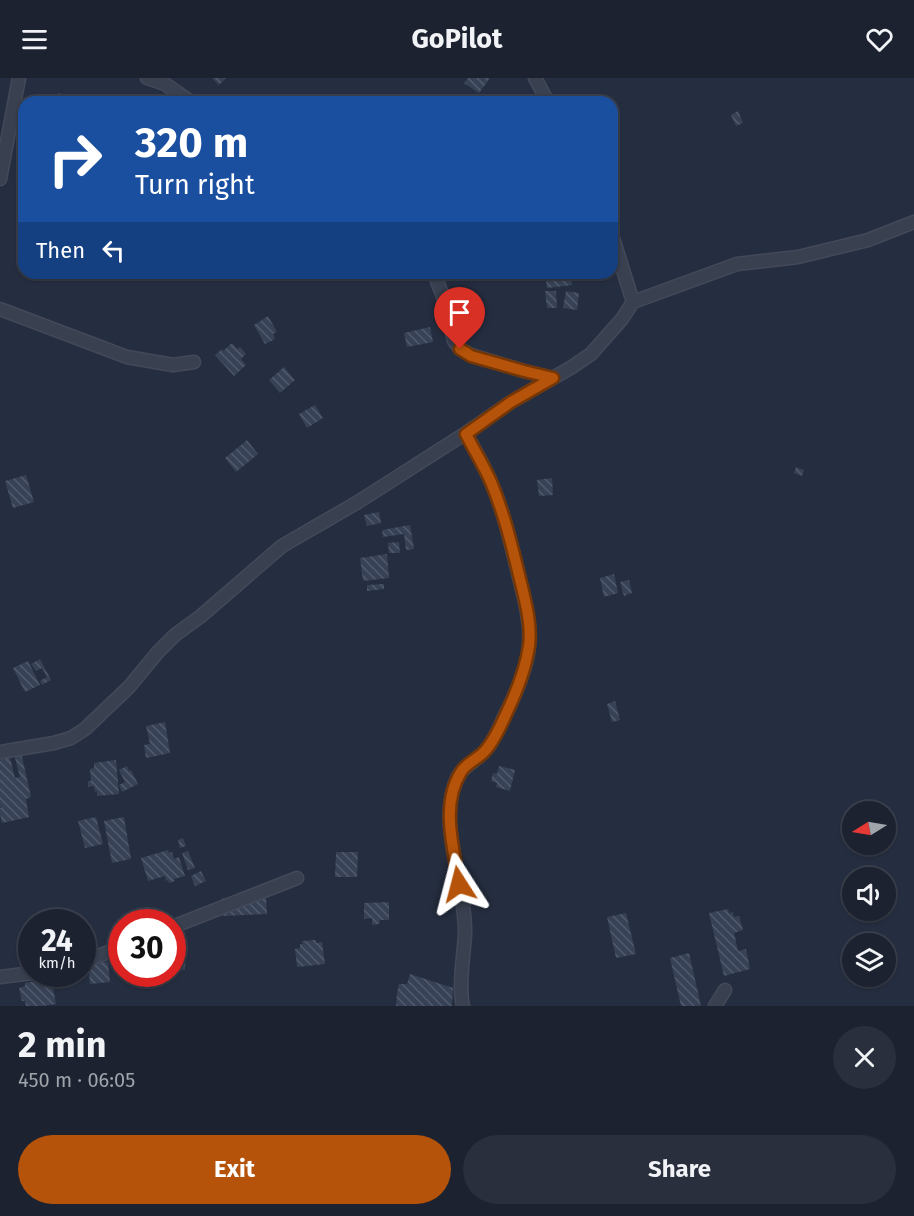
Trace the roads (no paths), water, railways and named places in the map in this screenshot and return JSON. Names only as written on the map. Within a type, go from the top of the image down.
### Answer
[{"type":"street","points":[[0,179],[20,78]]},
{"type":"street","points":[[147,78],[165,84],[182,96]]},
{"type":"street","points":[[535,78],[545,96]]},
{"type":"street","points":[[0,753],[54,743],[71,738],[85,729],[129,687],[175,635],[201,616],[282,546],[358,502],[466,434],[511,402],[591,354],[622,319],[633,302],[737,264],[798,258],[868,240],[914,222]]},
{"type":"street","points":[[618,254],[633,302]]},
{"type":"street","points":[[436,279],[454,341],[460,349],[471,356],[553,378]]},
{"type":"street","points":[[0,309],[127,357],[173,365],[194,362]]},
{"type":"street","points":[[464,1006],[462,984],[465,930],[451,827],[450,811],[453,789],[461,770],[484,753],[494,739],[518,684],[529,646],[529,626],[524,598],[508,532],[491,482],[466,434]]},
{"type":"street","points":[[186,922],[297,878]]},
{"type":"street","points":[[0,977],[18,975]]},
{"type":"street","points":[[714,1006],[725,990]]}]
